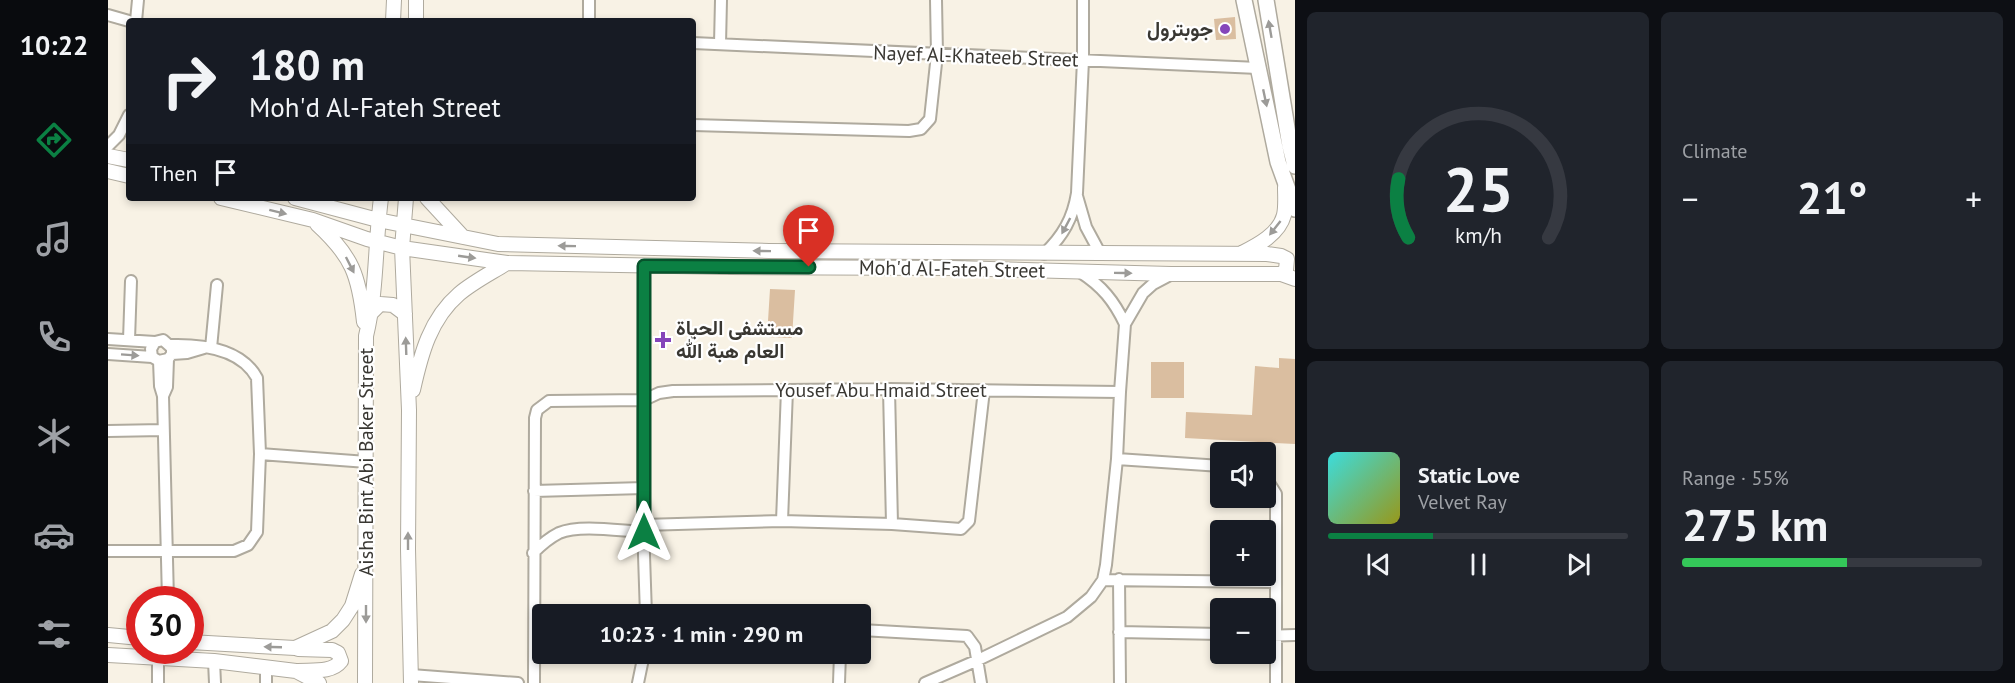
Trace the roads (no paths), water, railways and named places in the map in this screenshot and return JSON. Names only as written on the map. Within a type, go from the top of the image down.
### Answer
[{"type":"highway","points":[[1244,0],[1278,162],[1285,187],[1295,209]]},
{"type":"highway","points":[[1266,0],[1295,166]]},
{"type":"main road","points":[[393,18],[394,0]]},
{"type":"main road","points":[[416,0],[416,18]]},
{"type":"main road","points":[[108,156],[126,159]]},
{"type":"main road","points":[[108,171],[126,175]]},
{"type":"main road","points":[[1240,254],[1272,235],[1278,227],[1284,215],[1285,187]]},
{"type":"main road","name":"Moh'd Al-Fateh Street","points":[[234,201],[313,220],[402,248],[507,263],[952,268],[1288,276],[1287,259],[1281,256],[1240,254],[769,251],[498,244],[404,226],[306,201]]},
{"type":"main road","points":[[325,206],[338,201]]},
{"type":"main road","name":"Aisha Bint Abi Baker Street","points":[[365,683],[366,336],[371,314],[381,201]]},
{"type":"main road","name":"Aisha Bint Abi Baker Street","points":[[406,201],[402,248],[409,410],[408,549],[411,679]]},
{"type":"main road","points":[[430,201],[463,237]]},
{"type":"main road","points":[[313,220],[337,243],[351,264],[360,288],[366,336]]},
{"type":"main road","points":[[409,410],[422,350],[435,322],[460,293],[507,263]]},
{"type":"main road","points":[[371,314],[380,304],[388,303],[400,309],[405,315]]},
{"type":"main road","points":[[295,648],[332,631],[343,620],[352,606],[366,561]]},
{"type":"main road","points":[[108,635],[126,637]]},
{"type":"main road","points":[[204,643],[332,650],[341,657],[339,664],[330,669],[296,671],[204,661]]},
{"type":"main road","points":[[108,655],[126,656]]},
{"type":"main road","points":[[296,671],[320,683]]},
{"type":"street","points":[[136,18],[138,0]]},
{"type":"street","points":[[589,0],[589,18]]},
{"type":"street","points":[[720,44],[721,0]]},
{"type":"street","points":[[696,125],[921,129],[930,119],[937,54],[936,0]]},
{"type":"street","points":[[1044,254],[1063,233],[1070,220],[1077,193],[1083,60],[1083,0]]},
{"type":"street","points":[[108,15],[126,20]]},
{"type":"street","name":"Nayef Al-Khateeb Street","points":[[696,43],[1258,68]]},
{"type":"street","points":[[108,146],[119,135],[126,121]]},
{"type":"street","points":[[1077,193],[1086,227],[1100,253]]},
{"type":"street","points":[[644,266],[646,604]]},
{"type":"street","points":[[1080,272],[1107,293],[1117,306],[1125,324]]},
{"type":"street","points":[[925,683],[978,660],[1067,616],[1091,597],[1102,580],[1106,566],[1117,459],[1125,324],[1143,293],[1153,284],[1171,274]]},
{"type":"street","points":[[129,340],[132,281]]},
{"type":"street","points":[[208,348],[217,285]]},
{"type":"street","points":[[108,339],[155,342],[163,340],[164,355],[160,386],[163,396],[168,586]]},
{"type":"street","points":[[108,354],[164,355],[208,348],[235,355],[244,360],[252,368],[257,378],[260,454],[256,532],[248,545],[234,551],[108,551]]},
{"type":"street","points":[[889,389],[892,524]]},
{"type":"street","name":"Yousef Abu Hmaid Street","points":[[534,491],[535,418],[537,410],[549,401],[644,400],[659,393],[673,391],[889,389],[1120,392]]},
{"type":"street","points":[[782,521],[787,390]]},
{"type":"street","points":[[533,553],[551,538],[575,529],[782,521],[892,524],[961,529],[969,521],[984,390]]},
{"type":"street","points":[[108,431],[163,430]]},
{"type":"street","points":[[260,454],[367,462]]},
{"type":"street","points":[[1117,459],[1210,465]]},
{"type":"street","points":[[534,683],[534,491],[644,488]]},
{"type":"street","points":[[1119,579],[1120,683]]},
{"type":"street","points":[[1102,580],[1210,581]]},
{"type":"street","points":[[871,631],[967,636],[975,648],[981,683]]},
{"type":"street","points":[[1119,632],[1210,634]]},
{"type":"street","points":[[1276,636],[1295,635]]},
{"type":"street","points":[[214,662],[214,683]]},
{"type":"street","points":[[158,683],[159,664]]},
{"type":"street","points":[[638,683],[642,664]]},
{"type":"street","points":[[839,683],[840,664]]},
{"type":"street","points":[[1274,664],[1276,683]]},
{"type":"street","points":[[266,668],[266,683]]},
{"type":"street","points":[[411,679],[518,683]]},
{"type":"place","name":"جوبترول","points":[[1225,29]]},
{"type":"place","name":"مستشفى الحياة العام هبة الله","points":[[663,340]]}]
